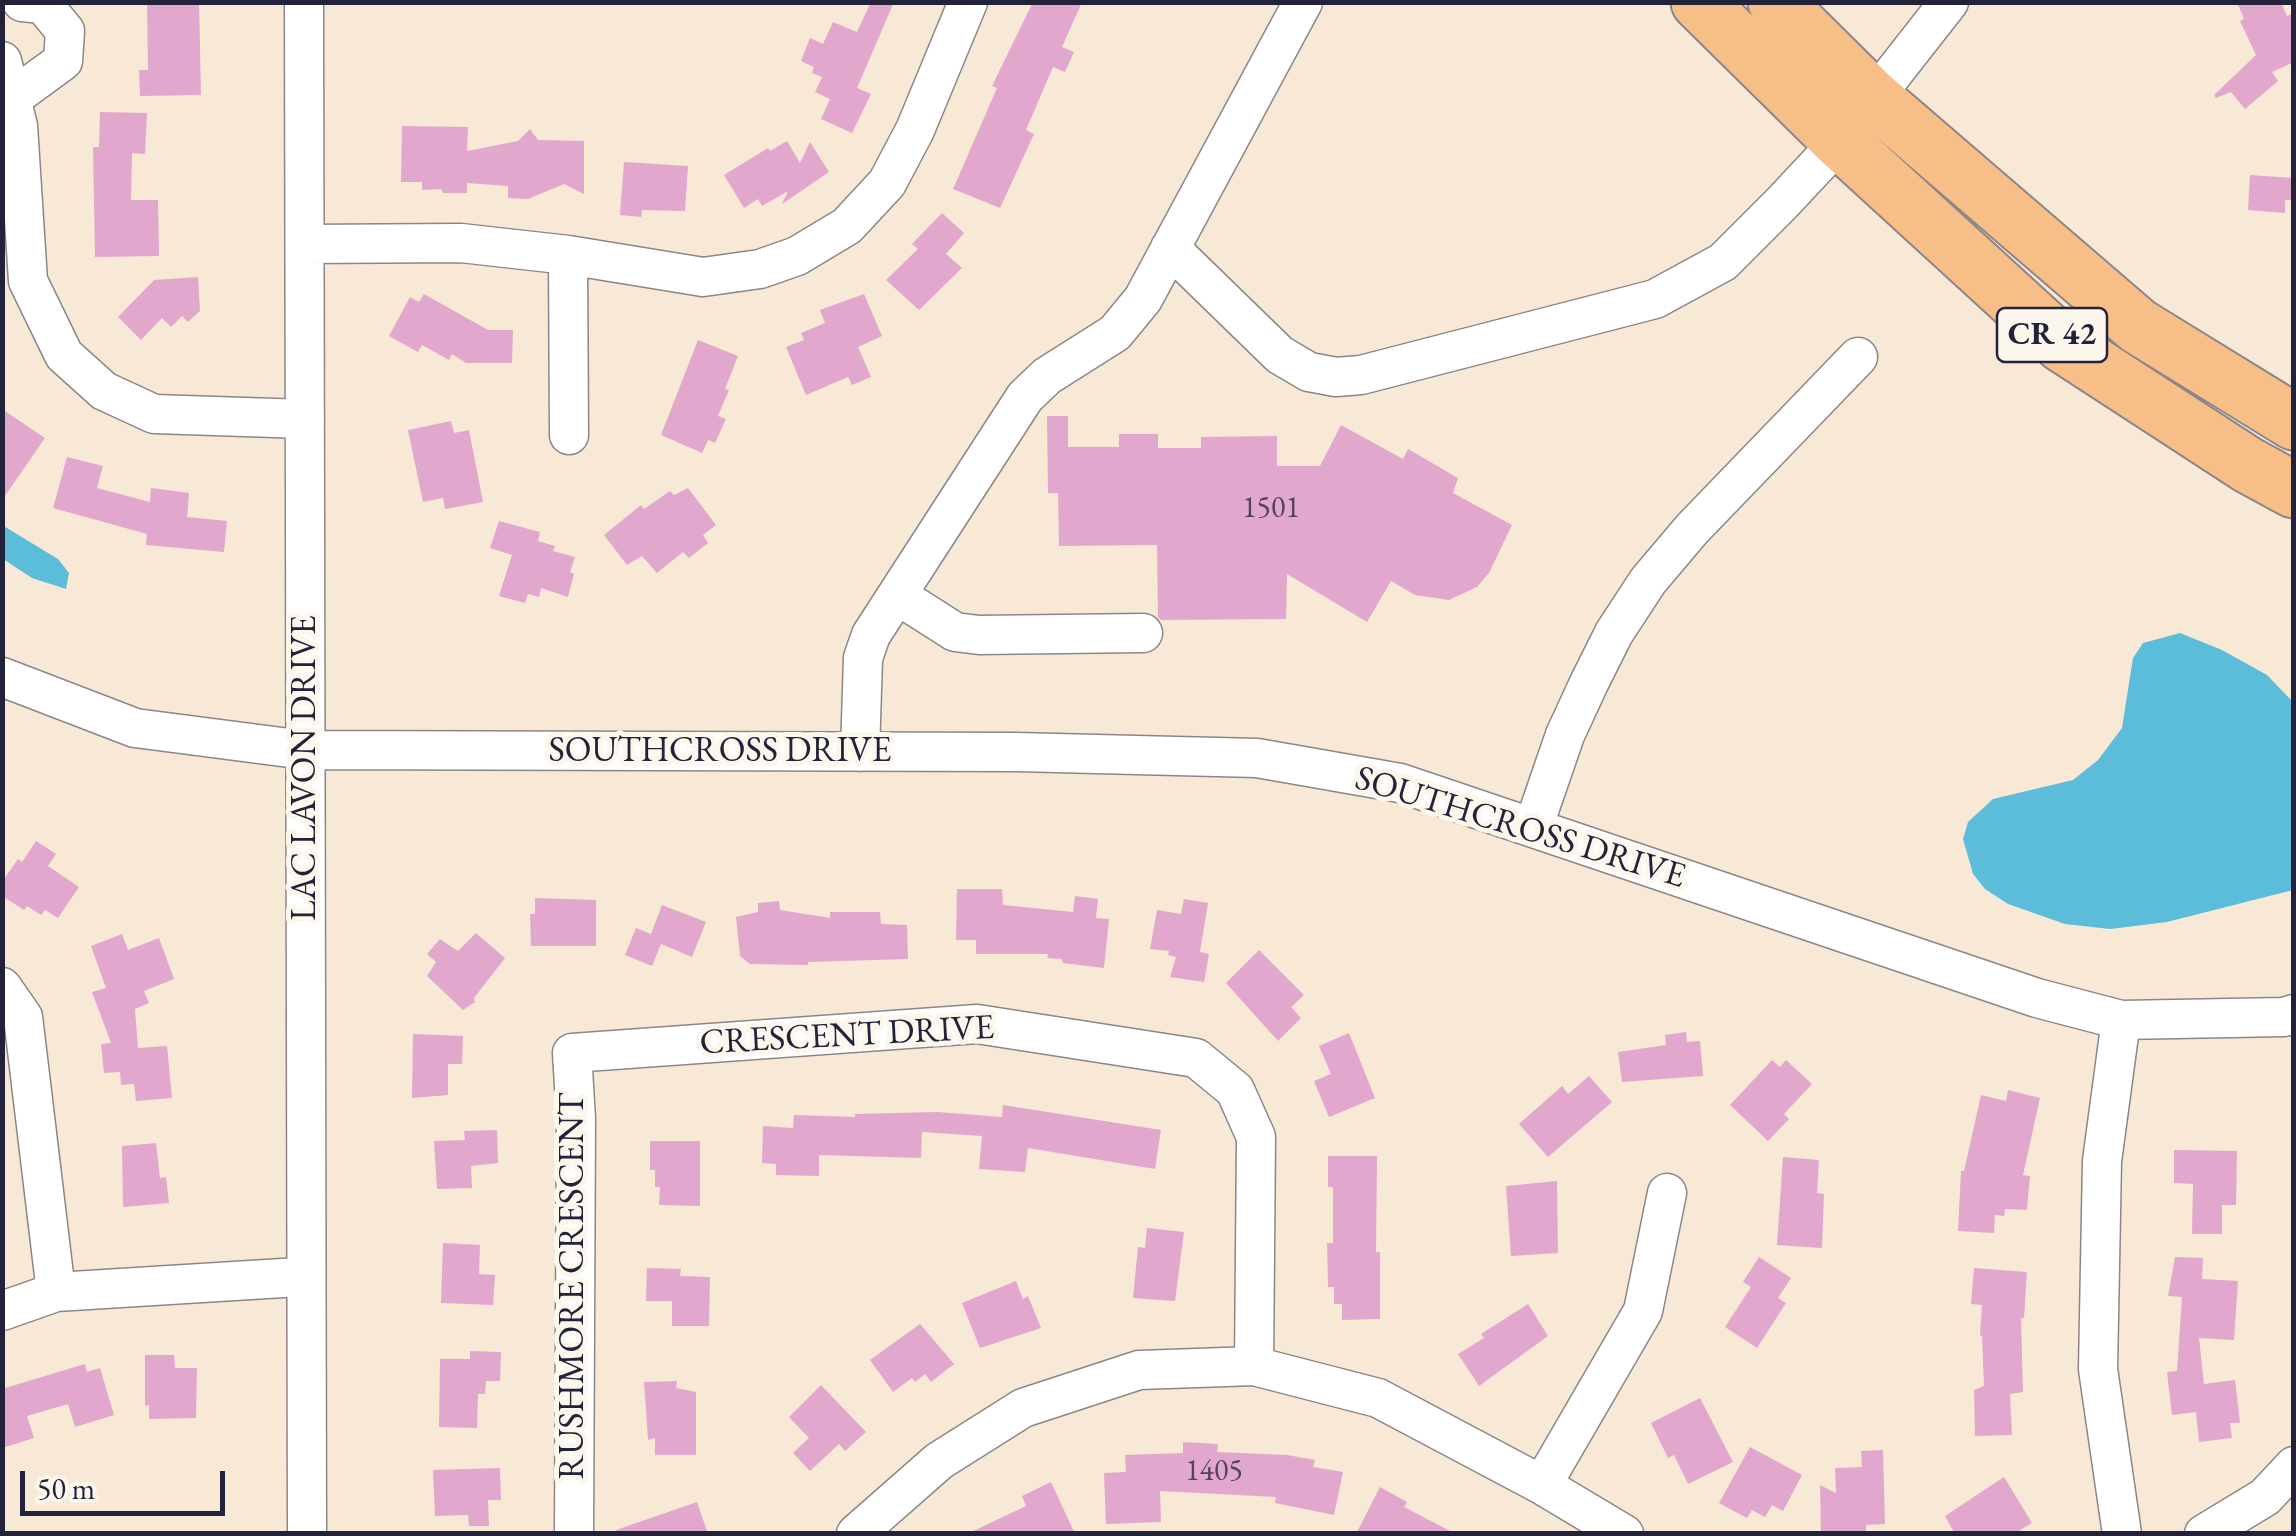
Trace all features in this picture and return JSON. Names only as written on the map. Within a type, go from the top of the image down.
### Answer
[{"type":"highway","name":"CR 42","points":[[1699,2],[1840,141],[2062,344],[2248,465],[2294,490]]},
{"type":"highway","name":"CR 42","points":[[1776,2],[1872,97],[2138,326],[2294,422]]},
{"type":"street","points":[[2,6],[13,2]]},
{"type":"street","points":[[12,99],[62,61],[65,31],[43,4],[22,2]]},
{"type":"street","name":"LAC LAVON DRIVE","points":[[304,2],[307,1534]]},
{"type":"street","points":[[305,244],[461,243],[568,255],[702,277],[760,269],[797,256],[831,238],[875,197],[898,166],[968,2]]},
{"type":"street","points":[[860,752],[862,658],[871,635],[1024,397],[1046,376],[1115,333],[1143,299],[1304,2]]},
{"type":"street","points":[[1170,248],[1280,355],[1309,372],[1336,377],[1360,375],[1654,299],[1723,262],[1840,141],[1949,2]]},
{"type":"street","points":[[2,61],[18,126],[28,281],[64,355],[104,392],[154,414],[305,419]]},
{"type":"street","points":[[568,255],[569,435]]},
{"type":"street","points":[[1533,828],[1565,735],[1588,683],[1648,580],[1692,529],[1858,358]]},
{"type":"street","points":[[897,595],[956,632],[979,636],[1143,633]]},
{"type":"street","name":"SOUTHCROSS DRIVE","points":[[2,677],[135,728],[306,750],[1258,758],[1400,783],[2037,998],[2121,1020],[2284,1018],[2294,1014]]},
{"type":"street","points":[[2,988],[24,1016],[56,1292]]},
{"type":"street","points":[[2121,1020],[2102,1161],[2098,1370],[2122,1534]]},
{"type":"street","name":"CRESCENT DRIVE","points":[[646,1048],[978,1024],[1196,1058],[1235,1090],[1256,1137],[1254,1366]]},
{"type":"street","name":"RUSHMORE CRESCENT","points":[[574,1534],[576,1118],[572,1053],[646,1048]]},
{"type":"street","points":[[1542,1485],[1642,1311],[1667,1193]]},
{"type":"street","points":[[2,1310],[56,1292],[299,1277],[306,1266]]},
{"type":"street","points":[[856,1534],[939,1461],[1023,1408],[1139,1370],[1254,1366],[1378,1398],[1542,1485],[1624,1534]]},
{"type":"street","points":[[2204,1534],[2265,1498],[2294,1466]]},
{"type":"water","points":[[2,525],[58,559],[69,573],[66,589],[32,578],[3,559]]},
{"type":"water","points":[[2180,633],[2267,675],[2293,702],[2293,890],[2167,922],[2110,929],[2065,924],[2008,904],[1985,889],[1973,874],[1963,839],[1968,822],[1993,799],[2073,780],[2098,760],[2122,728],[2133,658],[2143,643]]},
{"type":"building","points":[[147,2],[199,2],[201,95],[140,96],[139,70],[148,70]]},
{"type":"building","points":[[871,2],[894,2],[857,88],[871,94],[852,133],[821,119],[830,99],[815,92],[822,77],[812,73],[814,67],[801,61],[810,38],[823,44],[833,22],[857,32]]},
{"type":"building","points":[[1033,2],[1082,2],[1062,47],[1074,52],[1065,72],[1053,67],[1026,130],[1034,134],[1000,208],[953,189],[997,88],[992,86]]},
{"type":"building","points":[[2237,2],[2281,2],[2287,16],[2294,13],[2294,62],[2272,72],[2278,81],[2245,109],[2231,92],[2216,98],[2214,95],[2256,55],[2240,21],[2244,19]]},
{"type":"building","points":[[100,112],[147,113],[145,154],[132,153],[131,200],[158,200],[159,256],[95,257],[93,147],[99,147]]},
{"type":"building","points":[[402,126],[468,127],[467,151],[518,141],[530,129],[538,140],[584,141],[584,194],[564,184],[528,199],[508,198],[508,186],[467,183],[467,193],[422,190],[422,182],[401,182]]},
{"type":"building","points":[[787,141],[800,163],[810,142],[829,172],[782,204],[788,191],[762,206],[758,199],[744,208],[724,175]]},
{"type":"building","points":[[624,162],[688,166],[685,211],[642,210],[641,217],[620,215]]},
{"type":"building","points":[[2250,175],[2294,178],[2294,200],[2285,200],[2285,213],[2248,210]]},
{"type":"building","points":[[942,213],[964,233],[946,254],[962,268],[919,310],[886,280],[918,249],[912,244]]},
{"type":"building","points":[[198,277],[200,311],[188,322],[182,316],[171,327],[162,318],[141,340],[118,317],[154,280]]},
{"type":"building","points":[[424,294],[488,330],[513,330],[512,363],[466,363],[452,354],[449,360],[422,345],[418,352],[389,336],[410,297],[419,302]]},
{"type":"building","points":[[864,294],[882,336],[858,347],[871,377],[852,385],[848,377],[806,395],[786,347],[804,340],[801,333],[825,323],[820,310]]},
{"type":"building","points":[[698,340],[738,356],[718,416],[726,419],[715,443],[708,440],[702,453],[661,435]]},
{"type":"building","points":[[2,409],[45,438],[2,500]]},
{"type":"building","points":[[1047,416],[1068,416],[1068,447],[1119,447],[1119,434],[1158,434],[1158,448],[1201,448],[1201,437],[1277,436],[1277,466],[1320,466],[1341,425],[1403,459],[1408,449],[1458,478],[1453,493],[1512,525],[1489,573],[1477,587],[1449,600],[1415,595],[1391,581],[1367,622],[1287,574],[1286,619],[1161,620],[1157,545],[1059,546],[1058,493],[1048,493]]},
{"type":"building","points":[[451,421],[454,433],[469,430],[483,502],[445,509],[443,498],[423,502],[408,430]]},
{"type":"building","points":[[67,457],[103,466],[97,488],[150,502],[151,488],[189,493],[187,517],[227,521],[224,552],[146,545],[147,534],[53,508]]},
{"type":"building","points":[[688,488],[716,525],[703,535],[708,543],[689,558],[683,552],[657,573],[642,556],[627,565],[604,535],[641,505],[644,509],[670,491],[674,495]]},
{"type":"building","points":[[499,521],[540,532],[538,541],[555,546],[553,551],[575,557],[568,597],[541,588],[539,597],[528,594],[525,603],[499,596],[512,555],[490,548]]},
{"type":"building","points":[[36,841],[56,854],[48,866],[79,887],[58,918],[45,910],[41,915],[27,906],[24,910],[2,896],[2,882]]},
{"type":"building","points":[[957,889],[1002,889],[1003,905],[1073,912],[1075,896],[1098,899],[1096,918],[1109,919],[1104,968],[1063,963],[1062,959],[1047,958],[1048,954],[976,954],[976,940],[956,940]]},
{"type":"building","points":[[535,898],[596,900],[596,946],[531,946],[530,914],[535,914]]},
{"type":"building","points":[[1184,899],[1208,903],[1200,952],[1209,954],[1204,982],[1170,977],[1176,957],[1168,955],[1169,951],[1150,949],[1157,910],[1181,914]]},
{"type":"building","points":[[779,901],[780,910],[830,918],[830,912],[880,912],[881,924],[907,925],[908,959],[750,964],[740,956],[736,917],[758,912],[758,903]]},
{"type":"building","points":[[662,905],[706,922],[692,957],[661,944],[652,966],[625,955],[636,928],[651,934]]},
{"type":"building","points":[[476,933],[505,958],[474,998],[475,1002],[463,1010],[427,976],[436,962],[427,954],[440,939],[458,951]]},
{"type":"building","points":[[122,934],[128,950],[159,938],[174,979],[144,991],[149,1003],[135,1009],[138,1048],[167,1046],[172,1098],[136,1101],[134,1084],[121,1085],[120,1072],[104,1073],[101,1044],[111,1043],[92,992],[106,988],[91,946]]},
{"type":"building","points":[[1259,950],[1304,995],[1291,1007],[1301,1018],[1278,1041],[1226,983]]},
{"type":"building","points":[[1686,1032],[1687,1042],[1700,1041],[1703,1076],[1622,1082],[1618,1052],[1666,1045],[1665,1035]]},
{"type":"building","points":[[1349,1033],[1375,1098],[1329,1117],[1314,1081],[1331,1074],[1319,1046]]},
{"type":"building","points":[[413,1034],[463,1036],[462,1064],[448,1064],[448,1095],[412,1098]]},
{"type":"building","points":[[1772,1060],[1780,1067],[1786,1060],[1812,1084],[1784,1114],[1789,1119],[1768,1141],[1730,1105]]},
{"type":"building","points":[[1589,1076],[1612,1102],[1548,1157],[1519,1124],[1562,1086],[1568,1094]]},
{"type":"building","points":[[2008,1090],[2040,1098],[2023,1175],[2030,1176],[2027,1210],[2005,1209],[2004,1216],[1995,1215],[1994,1233],[1958,1231],[1961,1171],[1981,1095],[2006,1101]]},
{"type":"building","points":[[1003,1105],[1161,1130],[1155,1169],[1028,1148],[1025,1172],[979,1169],[982,1136],[922,1132],[921,1158],[819,1155],[819,1176],[776,1175],[776,1164],[762,1163],[763,1126],[793,1128],[794,1115],[855,1117],[938,1112],[1002,1117]]},
{"type":"building","points":[[497,1130],[498,1163],[471,1166],[472,1188],[437,1189],[434,1141],[465,1140],[464,1131]]},
{"type":"building","points":[[650,1141],[700,1141],[700,1206],[659,1205],[660,1187],[655,1187],[655,1170],[650,1170]]},
{"type":"building","points":[[156,1143],[160,1178],[166,1177],[169,1203],[123,1207],[122,1146]]},
{"type":"building","points":[[2174,1150],[2237,1151],[2236,1205],[2222,1205],[2222,1234],[2192,1234],[2193,1184],[2174,1183]]},
{"type":"building","points":[[1328,1156],[1377,1156],[1380,1319],[1342,1320],[1342,1304],[1334,1304],[1334,1287],[1328,1287],[1327,1243],[1333,1243],[1333,1187],[1328,1187]]},
{"type":"building","points":[[1783,1157],[1819,1160],[1817,1193],[1824,1194],[1822,1248],[1777,1245]]},
{"type":"building","points":[[1557,1181],[1558,1253],[1511,1256],[1506,1186]]},
{"type":"building","points":[[1147,1228],[1184,1232],[1175,1301],[1133,1298],[1138,1247],[1145,1248]]},
{"type":"building","points":[[443,1243],[480,1245],[479,1274],[495,1275],[493,1305],[441,1303]]},
{"type":"building","points":[[1759,1257],[1791,1278],[1778,1298],[1786,1303],[1757,1348],[1725,1327],[1751,1287],[1743,1282]]},
{"type":"building","points":[[2175,1257],[2203,1258],[2202,1279],[2238,1281],[2234,1340],[2199,1338],[2204,1384],[2235,1380],[2240,1423],[2230,1423],[2232,1438],[2199,1442],[2196,1412],[2172,1415],[2167,1372],[2177,1371],[2182,1297],[2168,1296]]},
{"type":"building","points":[[647,1268],[681,1269],[680,1276],[710,1277],[709,1326],[672,1326],[672,1301],[646,1301]]},
{"type":"building","points":[[1974,1268],[2027,1272],[2021,1318],[2023,1392],[2010,1394],[2012,1435],[1975,1436],[1974,1390],[1984,1386],[1982,1305],[1971,1304]]},
{"type":"building","points":[[1016,1281],[1023,1299],[1028,1296],[1041,1328],[980,1348],[962,1303]]},
{"type":"building","points":[[1528,1304],[1548,1336],[1479,1386],[1458,1354]]},
{"type":"building","points":[[920,1324],[954,1364],[931,1382],[925,1374],[893,1392],[870,1360]]},
{"type":"building","points":[[470,1351],[501,1352],[500,1381],[486,1381],[485,1394],[478,1394],[477,1428],[439,1427],[440,1359],[470,1359]]},
{"type":"building","points":[[145,1355],[174,1355],[175,1368],[197,1368],[196,1418],[149,1419],[149,1405],[145,1406]]},
{"type":"building","points":[[85,1364],[87,1372],[100,1368],[114,1415],[75,1427],[68,1404],[27,1416],[34,1438],[2,1448],[2,1389]]},
{"type":"building","points":[[677,1381],[676,1388],[696,1392],[696,1455],[655,1455],[655,1438],[648,1440],[644,1382]]},
{"type":"building","points":[[821,1385],[866,1432],[845,1451],[839,1444],[810,1471],[793,1453],[809,1438],[789,1417]]},
{"type":"building","points":[[1700,1398],[1733,1462],[1688,1484],[1674,1455],[1668,1458],[1651,1423]]},
{"type":"building","points":[[1183,1442],[1218,1444],[1217,1452],[1315,1460],[1313,1467],[1343,1472],[1334,1515],[1275,1503],[1276,1497],[1160,1491],[1161,1522],[1106,1524],[1104,1473],[1126,1472],[1125,1455],[1183,1453]]},
{"type":"building","points":[[1750,1447],[1802,1475],[1783,1511],[1772,1505],[1765,1517],[1752,1510],[1747,1518],[1719,1503]]},
{"type":"building","points":[[1883,1450],[1885,1524],[1866,1525],[1866,1534],[1821,1534],[1820,1485],[1836,1493],[1835,1468],[1862,1467],[1861,1451]]},
{"type":"building","points":[[500,1468],[501,1500],[488,1500],[489,1526],[469,1526],[468,1515],[435,1516],[433,1470]]},
{"type":"building","points":[[2004,1477],[2032,1523],[2014,1534],[1955,1534],[1945,1516]]},
{"type":"building","points":[[1051,1482],[1075,1534],[967,1534],[1026,1506],[1022,1496]]},
{"type":"building","points":[[1380,1487],[1407,1502],[1404,1507],[1456,1534],[1356,1534]]},
{"type":"building","points":[[697,1502],[708,1534],[617,1534],[616,1530]]}]
